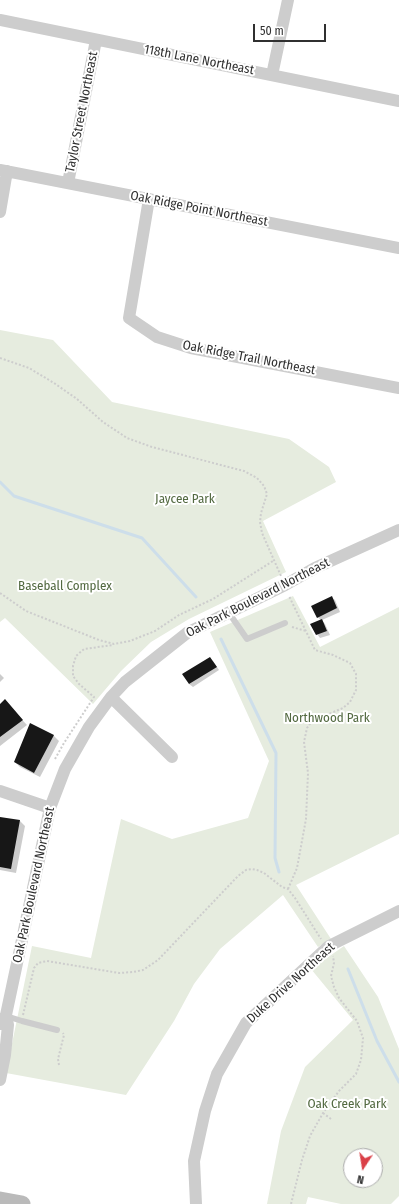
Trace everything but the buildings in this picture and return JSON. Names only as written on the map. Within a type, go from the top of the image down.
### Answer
[{"type":"street","points":[[272,75],[288,0]]},
{"type":"street","name":"118th Lane Northeast","points":[[0,20],[399,101]]},
{"type":"street","name":"Taylor Street Northeast","points":[[68,183],[96,40]]},
{"type":"street","points":[[0,212],[4,170]]},
{"type":"street","name":"Oak Ridge Point Northeast","points":[[4,170],[399,248]]},
{"type":"street","name":"Oak Ridge Trail Northeast","points":[[149,199],[129,318],[157,337],[191,348],[399,388]]},
{"type":"street","name":"Oak Park Boulevard Northeast","points":[[0,1080],[5,1056],[8,1025],[4,1012],[50,808],[65,769],[89,728],[111,697],[125,682],[187,633],[285,585],[314,568],[399,530]]},
{"type":"street","points":[[111,697],[172,757]]},
{"type":"street","points":[[0,791],[50,808]]},
{"type":"street","name":"Duke Drive Northeast","points":[[196,1204],[194,1161],[204,1111],[217,1074],[246,1023],[326,948],[399,911]]},
{"type":"street","points":[[0,1200],[22,1204]]},
{"type":"lane","points":[[229,613],[247,639],[285,623]]},
{"type":"lane","points":[[4,1012],[22,1021],[56,1030]]},
{"type":"path","points":[[0,358],[29,368],[54,383],[77,399],[103,422],[127,438],[244,471],[257,478],[264,486],[267,494],[261,513],[260,522],[262,533],[281,577]]},
{"type":"path","points":[[55,759],[94,697],[79,684],[73,676],[72,666],[76,656],[84,649],[130,642],[155,631],[180,615],[213,599],[274,561]]},
{"type":"path","points":[[0,593],[26,611],[99,640],[114,644]]},
{"type":"path","points":[[288,890],[297,868],[306,818],[308,773],[304,742],[307,728],[312,721],[343,708],[350,702],[356,690],[356,674],[350,663],[333,655],[315,650],[290,596]]},
{"type":"path","points":[[285,623],[289,626],[306,631]]},
{"type":"path","points":[[22,1021],[32,975],[38,962],[47,961],[119,973],[143,970],[158,960],[238,876],[246,870],[257,870],[288,890],[295,898],[326,948],[333,956],[334,964],[331,976],[334,987],[339,998],[357,1020],[363,1038],[361,1060],[356,1074],[339,1091],[323,1114],[308,1142],[291,1204]]},
{"type":"path","points":[[56,1030],[62,1032],[64,1035],[58,1059],[59,1065]]},
{"type":"path","points":[[323,1114],[331,1118]]},
{"type":"green space","name":"Jaycee Park","points":[[0,330],[53,340],[112,402],[289,439],[329,467],[336,482],[263,521],[286,572],[189,619],[151,642],[121,671],[93,704],[5,618],[0,622]]},
{"type":"green space","name":"Northwood Park","points":[[293,596],[320,647],[399,607],[399,834],[296,885],[331,939],[318,947],[283,895],[220,949],[194,984],[174,1021],[126,1095],[6,1073],[32,946],[91,958],[121,819],[172,839],[248,818],[269,761],[210,632]]},
{"type":"green space","name":"Oak Creek Park","points":[[344,946],[378,997],[399,1049],[399,1196],[391,1204],[341,1204],[308,1197],[306,1204],[267,1204],[281,1131],[305,1067],[353,1020],[311,969]]},
{"type":"waterway","points":[[0,482],[14,496],[142,538],[196,597]]},
{"type":"waterway","points":[[221,639],[276,753],[275,858],[279,872]]},
{"type":"waterway","points":[[348,969],[377,1041],[399,1082]]},
{"type":"park label","name":"Baseball Complex","points":[[65,586]]}]
